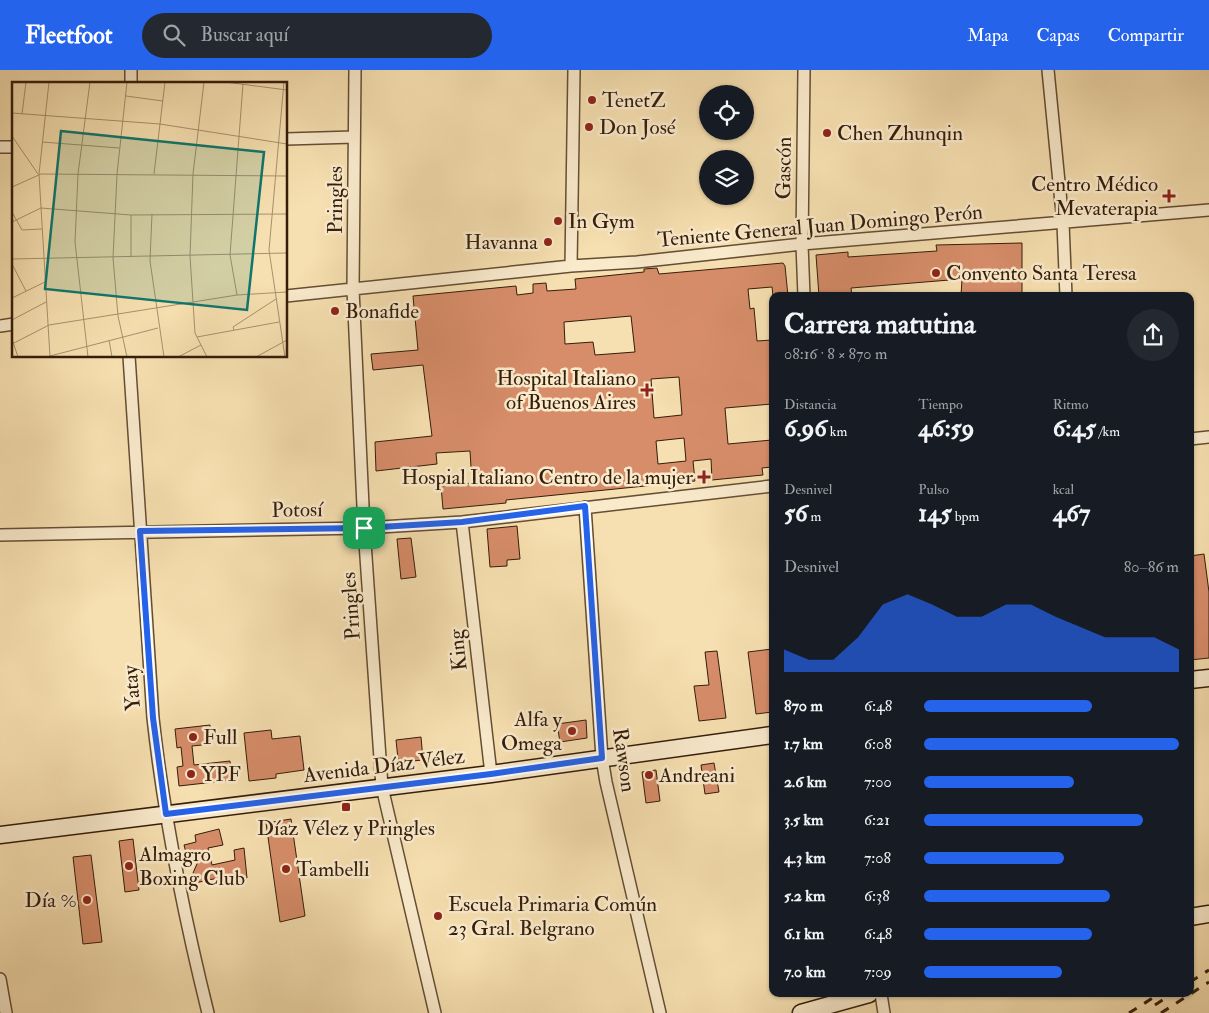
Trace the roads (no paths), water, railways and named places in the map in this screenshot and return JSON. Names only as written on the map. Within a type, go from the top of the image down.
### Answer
[{"type":"main road","points":[[1194,680],[1209,678]]},
{"type":"main road","name":"Avenida Díaz Vélez","points":[[0,835],[491,774],[769,735]]},
{"type":"main road","points":[[1194,916],[1209,914]]},
{"type":"main road","points":[[801,1013],[858,997]]},
{"type":"street","name":"Pringles","points":[[355,70],[353,289],[364,528],[382,787],[435,1013]]},
{"type":"street","points":[[571,266],[574,70]]},
{"type":"street","name":"Gascón","points":[[804,70],[802,244],[804,292]]},
{"type":"street","points":[[1048,70],[1063,223],[1066,292]]},
{"type":"street","points":[[288,139],[354,136]]},
{"type":"street","name":"Teniente General Juan Domingo Perón","points":[[288,296],[802,244],[1209,210]]},
{"type":"street","name":"Yatay","points":[[129,358],[153,718],[166,814],[179,888],[208,1013]]},
{"type":"street","points":[[1194,439],[1209,437]]},
{"type":"street","name":"Potosí","points":[[0,535],[364,528],[462,522],[585,506],[769,486]]},
{"type":"street","name":"Rawson","points":[[585,506],[602,758],[660,1013]]},
{"type":"street","name":"King","points":[[462,522],[491,774]]},
{"type":"street","points":[[0,979],[6,1013]]},
{"type":"street","points":[[881,997],[884,1013]]},
{"type":"railway","points":[[1194,979],[1209,970]]},
{"type":"railway","points":[[1194,992],[1209,982]]},
{"type":"railway","points":[[1129,1013],[1154,997]]},
{"type":"railway","points":[[1155,1005],[1167,997]]},
{"type":"railway","points":[[1161,1013],[1186,997]]},
{"type":"place","name":"TenetZ","points":[[592,100]]},
{"type":"place","name":"Don José","points":[[589,127]]},
{"type":"place","name":"Chen Zhunqin","points":[[827,133]]},
{"type":"place","name":"Centro Médico Mevaterapia","points":[[1169,196]]},
{"type":"place","name":"In Gym","points":[[558,221]]},
{"type":"place","name":"Havanna","points":[[548,242]]},
{"type":"place","name":"Convento Santa Teresa","points":[[936,273]]},
{"type":"place","name":"Bonafide","points":[[335,311]]},
{"type":"place","name":"Hospital Italiano of Buenos Aires","points":[[647,390]]},
{"type":"place","name":"Hospial Italiano Centro de la mujer","points":[[704,477]]},
{"type":"place","name":"Alfa y Omega","points":[[572,731]]},
{"type":"place","name":"Full","points":[[193,737]]},
{"type":"place","name":"YPF","points":[[191,774]]},
{"type":"place","name":"Andreani","points":[[649,775]]},
{"type":"place","name":"Díaz Vélez y Pringles","points":[[346,807]]},
{"type":"place","name":"Almagro Boxing Club","points":[[129,866]]},
{"type":"place","name":"Tambelli","points":[[286,869]]},
{"type":"place","name":"Día %","points":[[87,900]]},
{"type":"place","name":"Escuela Primaria Común 23 Gral. Belgrano","points":[[438,916]]}]
